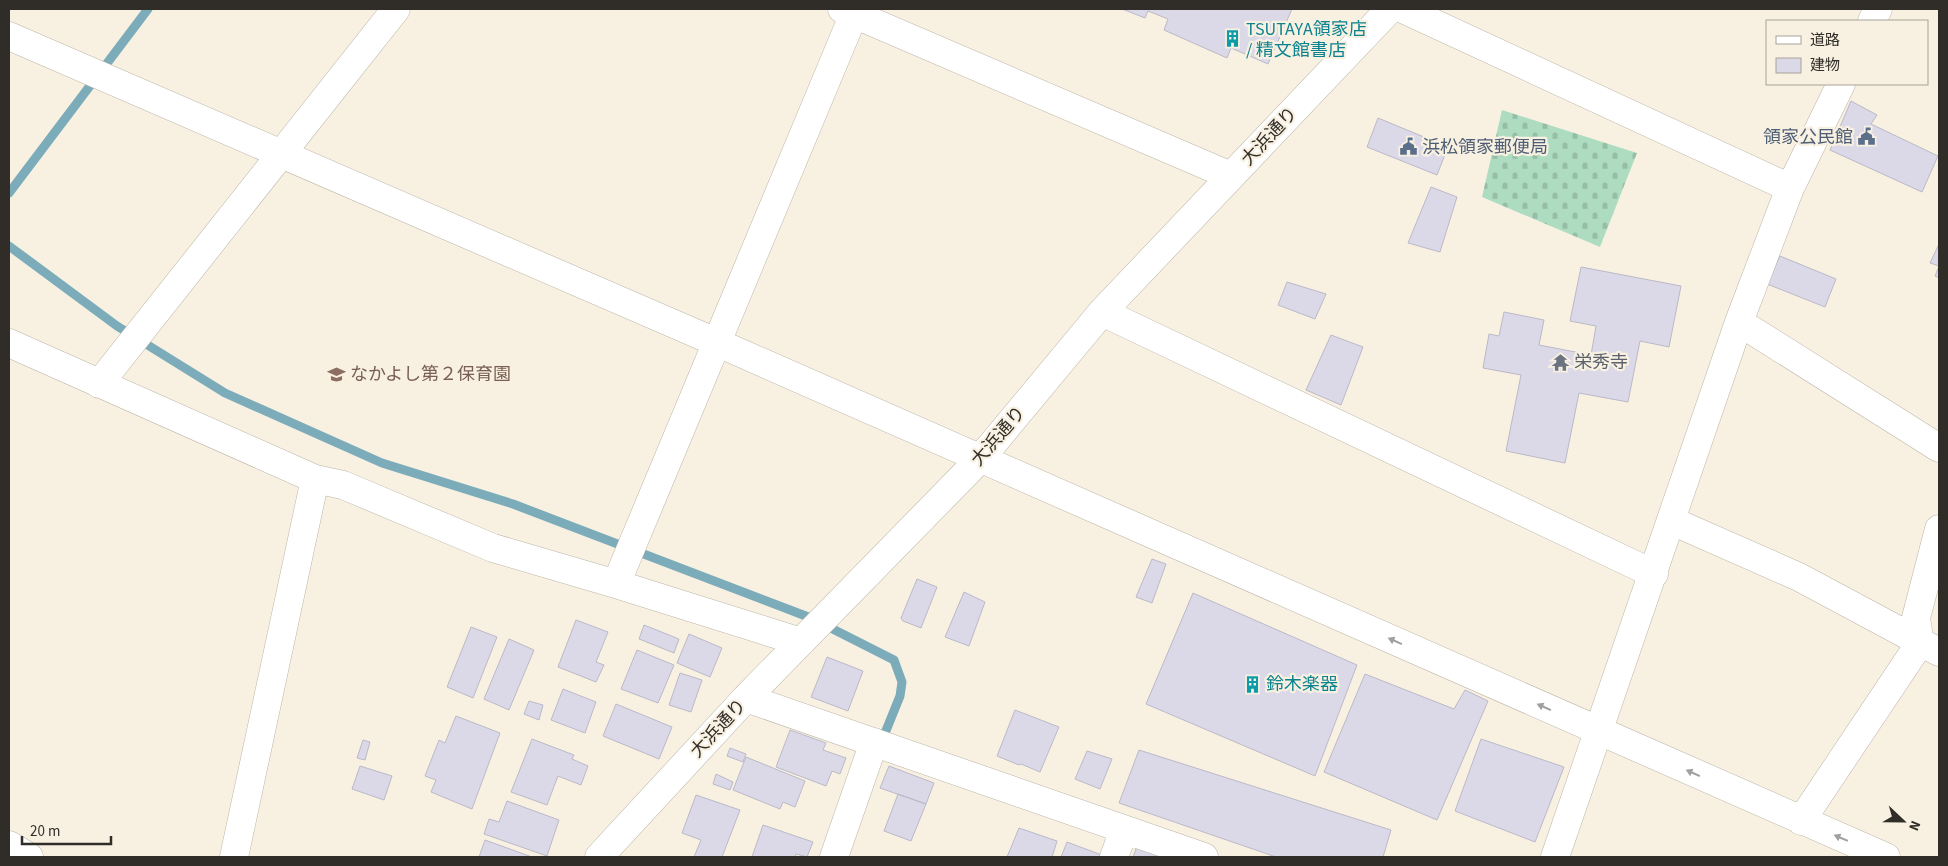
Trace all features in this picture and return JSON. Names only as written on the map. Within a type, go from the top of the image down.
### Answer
[{"type":"street","points":[[99,384],[396,9]]},
{"type":"street","name":"大浜通り","points":[[599,857],[746,698],[980,459],[1102,312],[1390,9]]},
{"type":"street","points":[[1403,9],[1790,188]]},
{"type":"street","points":[[616,584],[718,343],[851,11],[1231,176]]},
{"type":"street","points":[[9,36],[718,343],[1886,857]]},
{"type":"street","points":[[1556,857],[1739,322],[1790,188],[1841,85]]},
{"type":"street","points":[[1102,312],[1654,574]]},
{"type":"street","points":[[1739,322],[1939,448]]},
{"type":"street","points":[[9,343],[315,480],[343,485],[493,548],[801,642]]},
{"type":"street","points":[[234,857],[315,480]]},
{"type":"street","points":[[1672,521],[1799,577],[1930,647]]},
{"type":"street","points":[[1930,647],[1916,618],[1939,529]]},
{"type":"street","points":[[1801,821],[1930,647]]},
{"type":"street","points":[[746,698],[1204,857]]},
{"type":"street","points":[[834,857],[874,742]]},
{"type":"street","points":[[1114,857],[1124,830]]},
{"type":"street","points":[[9,845],[29,857]]},
{"type":"green space","points":[[1502,110],[1637,153],[1600,247],[1482,197]]},
{"type":"building","name":"TSUTAYA領家店 / 精文館書店","points":[[1122,9],[1292,9],[1268,64],[1231,48],[1227,58],[1164,30],[1168,19],[1148,11],[1145,18]]},
{"type":"building","name":"領家公民館","points":[[1851,101],[1877,115],[1871,124],[1938,156],[1922,192],[1830,150]]},
{"type":"building","name":"浜松領家郵便局","points":[[1378,118],[1448,147],[1437,175],[1367,147]]},
{"type":"building","points":[[1431,187],[1457,197],[1440,252],[1408,243]]},
{"type":"building","points":[[1939,244],[1939,266],[1930,263]]},
{"type":"building","points":[[1780,256],[1836,279],[1825,307],[1767,284]]},
{"type":"building","points":[[1939,266],[1939,278],[1935,276]]},
{"type":"building","name":"栄秀寺","points":[[1581,267],[1681,286],[1669,347],[1640,341],[1628,402],[1579,393],[1565,463],[1506,451],[1521,375],[1483,368],[1489,334],[1499,336],[1504,312],[1544,320],[1539,345],[1591,355],[1596,326],[1570,321]]},
{"type":"building","points":[[1287,282],[1326,294],[1315,319],[1278,305]]},
{"type":"building","points":[[1331,335],[1363,347],[1341,405],[1306,390]]},
{"type":"building","points":[[1152,559],[1166,564],[1152,603],[1136,597]]},
{"type":"building","points":[[917,579],[937,587],[921,628],[903,621],[901,618]]},
{"type":"building","points":[[964,592],[985,602],[969,646],[945,637]]},
{"type":"building","name":"鈴木楽器","points":[[1193,593],[1357,665],[1315,776],[1146,704]]},
{"type":"building","points":[[576,620],[608,632],[596,662],[604,665],[596,682],[558,667]]},
{"type":"building","points":[[644,625],[679,639],[674,653],[639,639]]},
{"type":"building","points":[[471,627],[497,637],[473,698],[447,687]]},
{"type":"building","points":[[689,634],[722,648],[710,677],[677,663]]},
{"type":"building","points":[[509,639],[534,650],[509,710],[484,699]]},
{"type":"building","points":[[637,650],[674,665],[658,703],[621,689]]},
{"type":"building","points":[[827,657],[863,671],[848,711],[811,697]]},
{"type":"building","points":[[680,673],[702,680],[691,712],[669,705]]},
{"type":"building","name":"鈴木楽器","points":[[1365,674],[1454,709],[1465,690],[1488,701],[1437,820],[1324,772]]},
{"type":"building","points":[[563,689],[596,702],[585,733],[551,720]]},
{"type":"building","points":[[529,701],[543,705],[539,720],[524,714]]},
{"type":"building","points":[[616,704],[672,727],[659,759],[603,736]]},
{"type":"building","points":[[1015,710],[1059,727],[1040,772],[997,756]]},
{"type":"building","points":[[456,716],[500,733],[472,809],[431,792],[436,780],[425,776],[439,740],[445,743]]},
{"type":"building","points":[[790,730],[826,743],[823,750],[846,758],[840,774],[832,771],[826,786],[776,767]]},
{"type":"building","points":[[532,739],[574,755],[572,759],[588,766],[581,785],[558,776],[547,805],[511,792]]},
{"type":"building","points":[[1481,739],[1564,767],[1535,842],[1455,811]]},
{"type":"building","points":[[363,740],[370,742],[365,760],[357,758]]},
{"type":"building","points":[[730,748],[746,754],[743,762],[727,756]]},
{"type":"building","points":[[1139,750],[1391,830],[1383,857],[1276,857],[1119,803]]},
{"type":"building","points":[[1087,751],[1112,759],[1100,789],[1075,779]]},
{"type":"building","points":[[746,757],[805,781],[795,807],[783,802],[780,809],[733,790]]},
{"type":"building","points":[[360,766],[392,776],[384,800],[352,789]]},
{"type":"building","points":[[889,766],[934,783],[926,804],[880,788]]},
{"type":"building","points":[[716,774],[733,782],[730,790],[713,784]]},
{"type":"building","points":[[898,794],[926,804],[911,841],[884,831]]},
{"type":"building","points":[[696,795],[740,810],[722,857],[694,857],[701,840],[682,833]]},
{"type":"building","points":[[507,801],[559,820],[547,856],[484,834],[489,819],[499,822]]},
{"type":"building","points":[[763,825],[813,842],[807,857],[796,854],[795,857],[752,857]]},
{"type":"building","points":[[1019,828],[1057,841],[1052,857],[1007,857]]},
{"type":"building","points":[[485,840],[532,857],[479,857]]},
{"type":"building","points":[[1067,842],[1107,857],[1061,857]]},
{"type":"building","points":[[1137,846],[1168,857],[1133,857]]},
{"type":"waterway","points":[[9,193],[148,9]]},
{"type":"waterway","points":[[9,246],[117,326],[225,393],[382,463],[513,504],[811,618],[894,660],[902,682],[900,696],[881,743]]},
{"type":"place","name":"TSUTAYA領家店 / 精文館書店","points":[[1232,39]]},
{"type":"place","name":"領家公民館","points":[[1867,137]]},
{"type":"place","name":"浜松領家郵便局","points":[[1408,147]]},
{"type":"place","name":"栄秀寺","points":[[1560,362]]},
{"type":"place","name":"なかよし第２保育園","points":[[336,374]]},
{"type":"place","name":"鈴木楽器","points":[[1252,684]]}]
